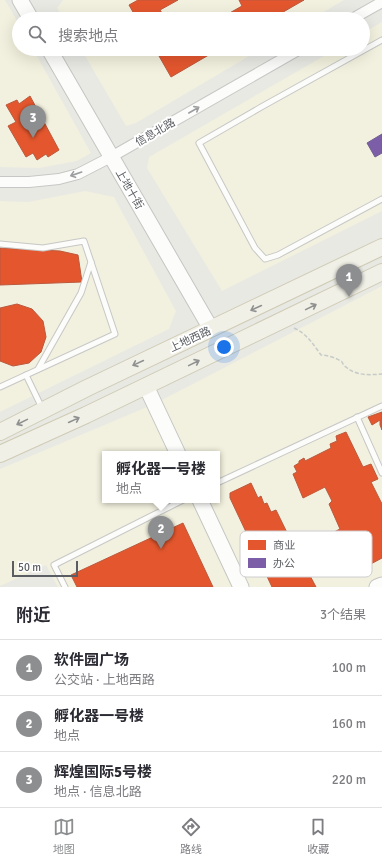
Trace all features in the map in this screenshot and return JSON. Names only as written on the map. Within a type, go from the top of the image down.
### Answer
[{"type":"main road","name":"上地西路","points":[[0,432],[86,388],[382,247]]},
{"type":"main road","name":"上地西路","points":[[0,454],[146,386],[382,272]]},
{"type":"street","points":[[24,1],[28,12]]},
{"type":"street","points":[[364,12],[382,2]]},
{"type":"street","name":"上地十街","points":[[53,56],[211,329]]},
{"type":"street","name":"信息北路","points":[[0,182],[28,182],[59,179],[78,174],[111,157],[288,56]]},
{"type":"street","points":[[146,386],[177,451]]},
{"type":"street","points":[[201,503],[241,587]]},
{"type":"street","points":[[377,587],[382,585]]},
{"type":"lane","points":[[370,47],[382,40]]},
{"type":"lane","points":[[353,56],[199,143],[255,248],[265,259],[278,255],[382,199]]},
{"type":"lane","points":[[0,244],[44,248],[84,241],[116,334],[0,387]]},
{"type":"lane","points":[[38,370],[81,293],[91,261]]},
{"type":"lane","points":[[26,375],[44,410]]},
{"type":"lane","points":[[220,482],[382,406]]},
{"type":"lane","points":[[357,417],[382,473]]},
{"type":"lane","points":[[64,587],[54,565],[177,503]]},
{"type":"path","points":[[290,328],[303,333],[321,355],[336,359],[342,362],[346,367],[365,376],[382,374]]},
{"type":"shaded area","points":[[0,0],[5,0],[12,12],[12,56],[37,56],[91,153],[77,161],[39,168],[0,167]]},
{"type":"shaded area","points":[[63,0],[344,0],[324,12],[60,12],[57,8]]},
{"type":"shaded area","points":[[382,22],[382,211],[222,291],[147,168],[149,157],[324,56],[370,56],[370,29]]},
{"type":"shaded area","points":[[85,56],[249,56],[136,123],[126,126]]},
{"type":"shaded area","points":[[85,191],[114,197],[176,311],[169,329],[0,412],[0,201],[28,202]]},
{"type":"shaded area","points":[[382,286],[382,587],[58,587],[46,565],[0,586],[0,469],[154,404]]},
{"type":"building: 商业","points":[[138,0],[178,0],[160,10],[161,12],[133,12],[129,5]]},
{"type":"building: 商业","points":[[239,0],[304,0],[283,12],[231,12],[242,6]]},
{"type":"building: 商业","points":[[159,56],[207,56],[171,77]]},
{"type":"building: 商业","points":[[30,96],[59,150],[48,157],[46,154],[37,160],[33,153],[26,157],[8,126],[16,122],[6,105],[17,100],[19,104]]},
{"type":"building: 商业","points":[[0,248],[60,251],[78,255],[82,282],[0,285]]},
{"type":"building: 商业","points":[[17,304],[32,309],[43,321],[46,337],[41,352],[29,363],[13,366],[0,361],[0,308]]},
{"type":"building: 商业","points":[[382,412],[382,430],[380,420],[372,425],[368,417]]},
{"type":"building: 商业","points":[[346,432],[363,467],[371,464],[378,479],[371,482],[382,504],[382,558],[372,563],[372,531],[336,531],[340,529],[329,504],[332,501],[325,487],[303,498],[293,474],[297,472],[294,466],[299,463],[299,461],[304,458],[305,461],[331,448],[330,444],[337,441],[336,436]]},
{"type":"building: 商业","points":[[251,483],[258,498],[261,496],[264,504],[267,503],[271,512],[276,510],[286,531],[246,531],[230,498],[230,493]]},
{"type":"building: 商业","points":[[183,523],[213,587],[77,587],[71,575]]},
{"type":"building: 商业","points":[[267,577],[311,577],[316,587],[272,587]]},
{"type":"building: 办公","points":[[382,134],[382,153],[375,157],[367,143]]},
{"type":"place","name":"辉煌国际5号楼","points":[[33,138]]},
{"type":"place","name":"软件园广场","points":[[349,297]]},
{"type":"place","name":"孵化器一号楼","points":[[161,549]]}]
